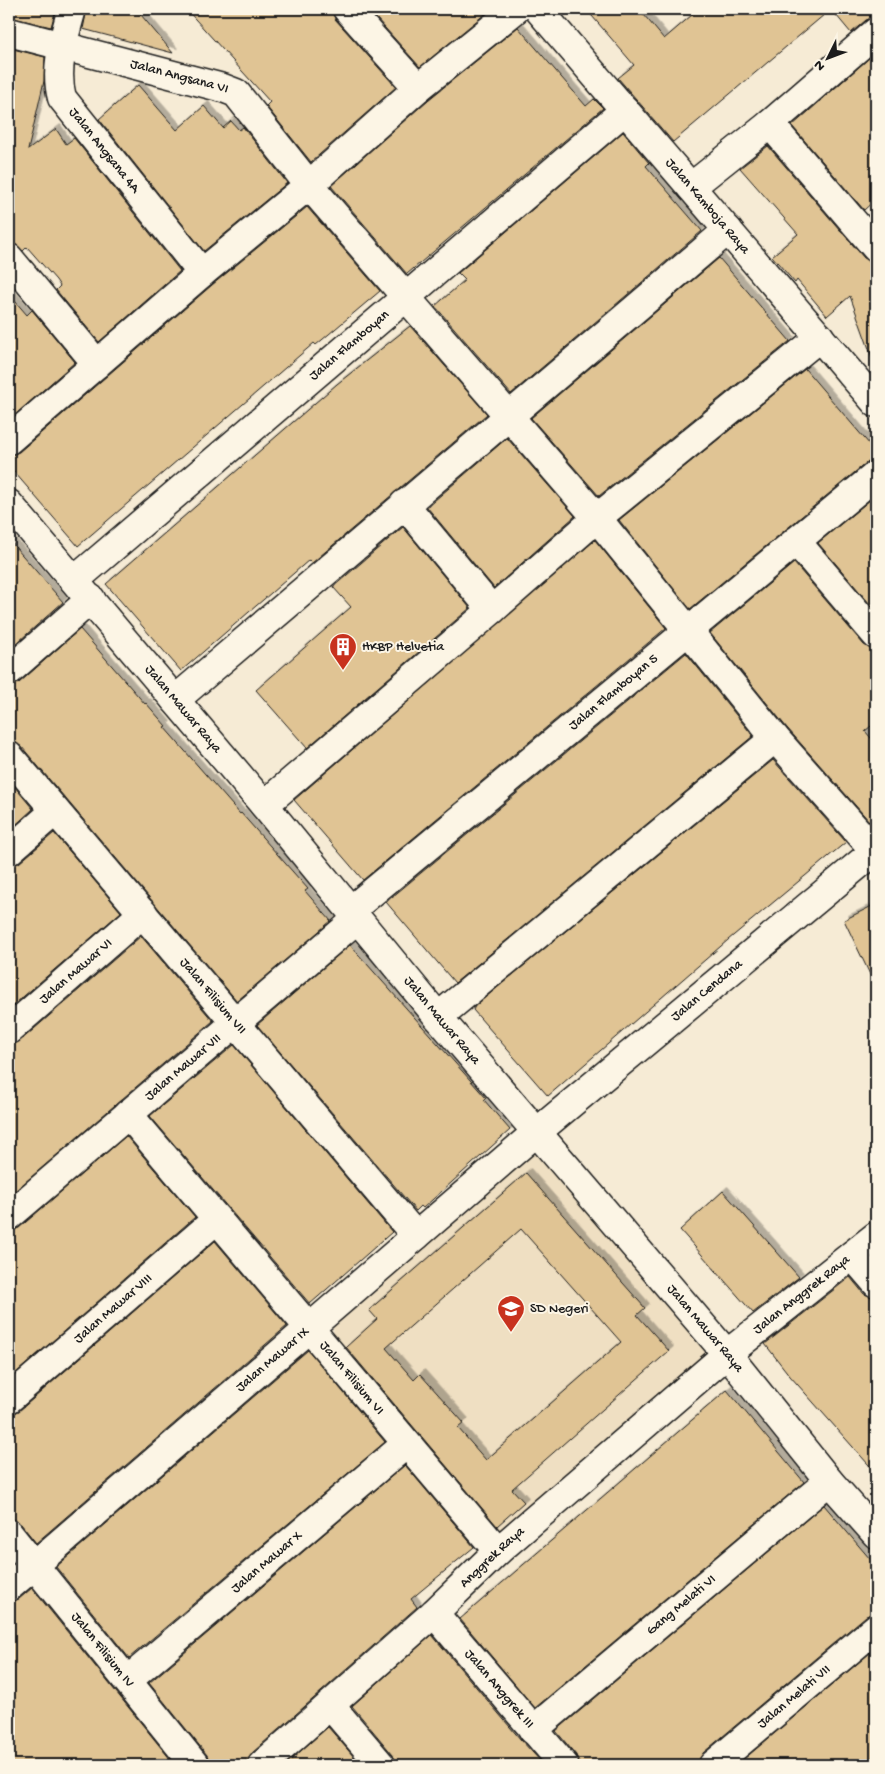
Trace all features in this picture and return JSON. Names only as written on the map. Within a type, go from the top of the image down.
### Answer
[{"type":"street","name":"Jalan Angsana 4A","points":[[72,9],[62,45],[59,87],[62,98],[202,273]]},
{"type":"street","points":[[347,9],[418,88]]},
{"type":"street","points":[[9,440],[202,273],[309,185],[418,88],[516,9]]},
{"type":"street","name":"Jalan Kamboja Raya","points":[[538,9],[876,403]]},
{"type":"street","name":"Jalan Angsana VI","points":[[9,32],[236,93],[309,185],[509,414],[596,518],[775,738],[876,851]]},
{"type":"street","points":[[692,187],[770,124],[876,32]]},
{"type":"street","name":"Jalan Flamboyan","points":[[9,671],[83,590],[404,296],[625,110]]},
{"type":"street","points":[[770,124],[871,231]]},
{"type":"street","points":[[176,700],[509,414],[728,230]]},
{"type":"street","points":[[9,258],[97,364]]},
{"type":"street","points":[[264,805],[492,610],[596,518],[820,337]]},
{"type":"street","name":"Jalan Flamboyan 5","points":[[354,915],[688,630],[876,475]]},
{"type":"street","name":"Jalan Mawar Raya","points":[[9,504],[264,805],[438,1017],[727,1354],[829,1481],[876,1534]]},
{"type":"street","points":[[404,504],[492,610]]},
{"type":"street","points":[[796,541],[876,635]]},
{"type":"street","points":[[438,1017],[775,738]]},
{"type":"street","name":"Jalan Filisium VII","points":[[9,756],[416,1236]]},
{"type":"street","points":[[9,851],[55,811]]},
{"type":"street","name":"Jalan Cendana","points":[[536,1132],[876,851]]},
{"type":"street","name":"Jalan Mawar VI","points":[[9,1030],[143,913]]},
{"type":"street","name":"Jalan Mawar VII","points":[[9,1216],[236,1022],[354,915]]},
{"type":"street","name":"Jalan Filisium VI","points":[[128,1114],[405,1445],[498,1551]]},
{"type":"street","name":"Jalan Mawar IX","points":[[9,1587],[536,1132]]},
{"type":"street","name":"Jalan Mawar VIII","points":[[9,1399],[217,1219]]},
{"type":"street","name":"Jalan Anggrek Raya","points":[[727,1354],[876,1236]]},
{"type":"street","points":[[852,1255],[876,1283]]},
{"type":"street","name":"Anggrek Raya","points":[[262,1765],[434,1613],[498,1551],[727,1354]]},
{"type":"street","name":"Jalan Mawar X","points":[[128,1680],[405,1445]]},
{"type":"street","name":"Gang Melati VI","points":[[533,1730],[829,1481]]},
{"type":"street","name":"Jalan Filisium IV","points":[[9,1534],[195,1765]]},
{"type":"street","name":"Jalan Anggrek III","points":[[434,1613],[564,1765]]},
{"type":"street","name":"Jalan Melati VII","points":[[713,1765],[876,1628]]},
{"type":"street","points":[[330,1705],[381,1765]]},
{"type":"shaded area","name":"SD Negeri","points":[[532,1148],[706,1353],[496,1535],[334,1346],[333,1321]]},
{"type":"building","points":[[9,9],[56,9],[51,27],[9,17]]},
{"type":"building","points":[[87,9],[136,9],[173,53],[83,29]]},
{"type":"building","points":[[186,9],[332,9],[335,19],[396,87],[311,162],[266,106],[270,102]]},
{"type":"building","points":[[368,9],[491,9],[420,67]]},
{"type":"building","points":[[586,9],[639,9],[664,39],[699,9],[831,9],[673,142],[618,78],[634,65]]},
{"type":"building","points":[[831,9],[876,9],[876,17],[866,20],[851,33]]},
{"type":"building","points":[[518,27],[586,106],[594,99],[603,108],[407,274],[331,186],[428,100]]},
{"type":"building","points":[[9,48],[45,57],[44,81],[28,150],[56,129],[66,144],[74,138],[180,271],[99,342],[56,290],[60,286],[56,280],[27,247],[23,251],[15,244],[9,243]]},
{"type":"building","points":[[876,52],[876,199],[864,210],[792,126]]},
{"type":"building","points":[[138,85],[177,130],[204,106],[223,128],[231,121],[239,130],[243,127],[287,183],[204,251],[99,119]]},
{"type":"building","points":[[623,132],[649,163],[646,166],[702,231],[511,394],[435,306],[465,280],[458,273]]},
{"type":"building","points":[[768,146],[864,258],[876,263],[876,359],[873,360],[850,296],[827,316],[797,280],[795,283],[772,256],[798,234],[740,168]]},
{"type":"building","points":[[307,207],[380,291],[316,345],[314,343],[78,546],[9,466],[9,455],[19,452],[212,285]]},
{"type":"building","points":[[719,258],[790,341],[599,496],[531,418]]},
{"type":"building","points":[[9,294],[27,315],[32,310],[75,362],[9,420]]},
{"type":"building","points":[[410,326],[487,414],[312,563],[309,560],[181,671],[106,584],[337,384]]},
{"type":"building","points":[[805,369],[876,452],[876,460],[866,463],[690,609],[619,520]]},
{"type":"building","points":[[507,438],[575,516],[494,588],[427,507]]},
{"type":"building","points":[[876,495],[876,611],[818,543]]},
{"type":"building","name":"HKBP Helvetia","points":[[403,527],[470,608],[307,748],[256,690],[351,607],[333,587]]},
{"type":"building","points":[[9,540],[63,602],[9,650]]},
{"type":"building","points":[[595,540],[666,628],[363,880],[294,800]]},
{"type":"building","points":[[794,563],[864,645],[876,650],[876,722],[865,731],[876,744],[876,817],[870,822],[787,728],[710,633]]},
{"type":"building","points":[[80,629],[166,726],[164,727],[240,814],[308,889],[305,891],[331,921],[237,1001],[21,746],[9,741],[9,686],[19,683]]},
{"type":"building","points":[[686,653],[753,736],[455,983],[386,902]]},
{"type":"building","points":[[773,760],[846,842],[728,940],[548,1096],[473,1010],[475,1006]]},
{"type":"building","points":[[9,780],[33,809],[9,831]]},
{"type":"building","points":[[54,833],[121,912],[9,1009],[9,866],[19,863]]},
{"type":"building","points":[[876,904],[876,987],[844,920]]},
{"type":"building","points":[[141,936],[213,1021],[9,1196],[9,1045],[19,1042]]},
{"type":"building","points":[[350,945],[486,1098],[484,1100],[510,1130],[423,1208],[421,1206],[416,1211],[257,1025]]},
{"type":"building","points":[[234,1045],[392,1232],[310,1304],[150,1116]]},
{"type":"building","points":[[126,1136],[195,1217],[9,1379],[9,1231],[19,1228]]},
{"type":"building","points":[[526,1173],[645,1308],[637,1315],[669,1351],[512,1489],[524,1502],[497,1526],[346,1347],[377,1319],[369,1310]],"holes":[[[521,1229],[621,1342],[486,1460],[458,1428],[464,1423],[420,1374],[414,1380],[386,1348]]]},
{"type":"building","points":[[723,1191],[799,1277],[753,1313],[680,1230]]},
{"type":"building","points":[[215,1241],[287,1326],[36,1543],[21,1524],[9,1519],[9,1414],[19,1411]]},
{"type":"building","points":[[850,1277],[864,1294],[876,1298],[876,1473],[790,1376],[765,1344]]},
{"type":"building","points":[[308,1350],[385,1442],[129,1658],[56,1567]]},
{"type":"building","points":[[727,1390],[804,1482],[535,1708],[460,1619]]},
{"type":"building","points":[[405,1465],[474,1547],[411,1599],[417,1607],[252,1753],[247,1765],[210,1765],[207,1755],[149,1683]]},
{"type":"building","points":[[824,1505],[876,1566],[876,1613],[866,1616],[703,1753],[698,1765],[579,1765],[576,1755],[556,1731]]},
{"type":"building","points":[[32,1588],[175,1765],[9,1765],[9,1602],[19,1599]]},
{"type":"building","points":[[432,1635],[544,1765],[396,1765],[393,1755],[352,1706]]},
{"type":"building","points":[[876,1648],[876,1765],[737,1765]]},
{"type":"building","points":[[328,1727],[361,1765],[285,1765]]},
{"type":"place","name":"HKBP Helvetia","points":[[343,671]]},
{"type":"place","name":"SD Negeri","points":[[511,1333]]}]
